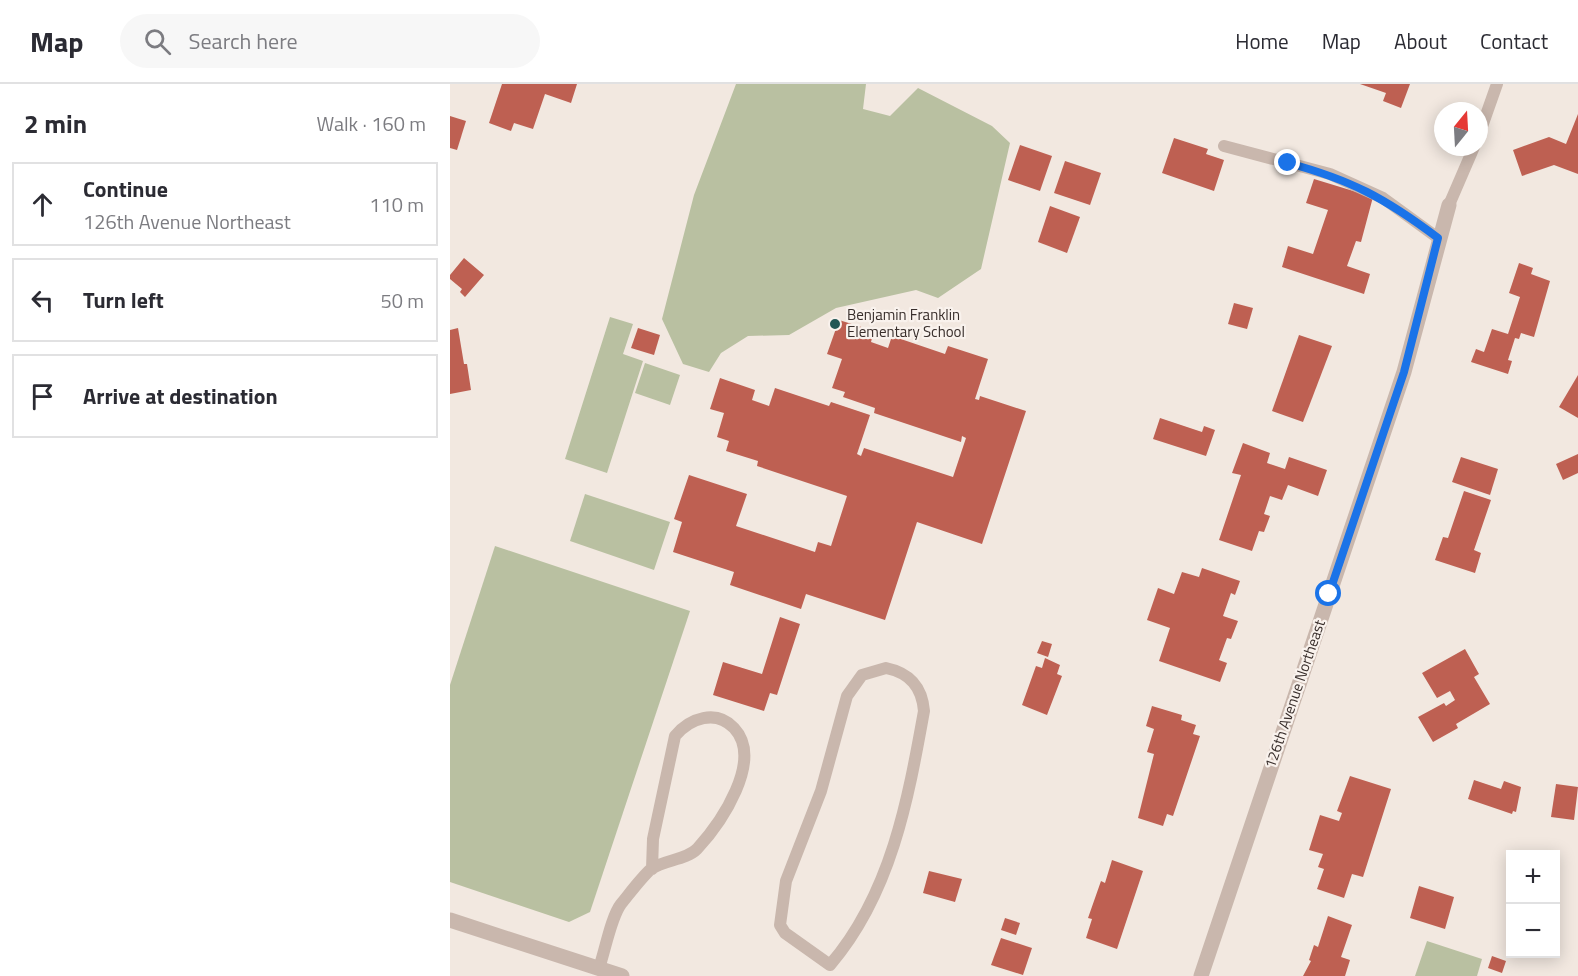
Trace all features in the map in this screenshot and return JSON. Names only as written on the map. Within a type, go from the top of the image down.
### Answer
[{"type":"street","name":"126th Avenue Northeast","points":[[1201,976],[1404,372],[1438,238],[1449,205]]},
{"type":"street","points":[[450,920],[622,976]]},
{"type":"lane","points":[[1488,110],[1497,84]]},
{"type":"lane","points":[[1224,146],[1330,174],[1383,198],[1438,238]]},
{"type":"lane","points":[[1449,205],[1470,156]]},
{"type":"lane","points":[[874,670],[898,671],[918,687],[924,705],[909,795],[878,892],[828,970],[785,933],[780,925],[786,881],[821,791],[847,696],[853,684],[862,675],[874,670]]},
{"type":"lane","points":[[599,968],[619,906],[652,869],[696,850],[736,793],[746,758],[745,746],[740,734],[720,719],[707,717],[695,719],[675,736],[653,839],[652,869]]},
{"type":"green space","points":[[736,84],[866,84],[863,109],[890,116],[918,88],[992,126],[1010,143],[981,269],[938,298],[916,290],[836,308],[789,335],[748,336],[721,353],[709,372],[683,364],[662,319],[694,195]]},
{"type":"green space","points":[[610,317],[633,324],[623,354],[643,361],[607,473],[565,459]]},
{"type":"green space","points":[[645,363],[680,375],[670,405],[635,393]]},
{"type":"green space","points":[[585,494],[670,522],[654,570],[570,541]]},
{"type":"green space","points":[[495,546],[690,611],[590,912],[569,922],[450,882],[450,685]]},
{"type":"green space","points":[[1427,941],[1482,959],[1477,976],[1415,976]]},
{"type":"building","points":[[502,84],[577,84],[571,103],[545,94],[533,129],[514,123],[511,131],[489,123]]},
{"type":"building","points":[[1360,84],[1410,84],[1401,108],[1383,101],[1386,93]]},
{"type":"building","points":[[1578,114],[1578,174],[1554,165],[1522,176],[1513,150],[1549,137],[1566,144]]},
{"type":"building","points":[[450,116],[466,121],[457,150],[450,148]]},
{"type":"building","points":[[1174,138],[1208,149],[1206,154],[1224,160],[1214,191],[1162,173]]},
{"type":"building","points":[[1020,145],[1052,156],[1040,191],[1008,180]]},
{"type":"building","points":[[1065,161],[1101,173],[1090,205],[1054,193]]},
{"type":"building","points":[[1314,179],[1373,197],[1361,242],[1356,241],[1347,266],[1370,274],[1364,294],[1282,267],[1288,246],[1313,254],[1328,210],[1306,203]]},
{"type":"building","points":[[1050,206],[1080,217],[1067,253],[1038,242]]},
{"type":"building","points":[[464,258],[484,275],[465,297],[460,292],[462,289],[450,279],[450,275]]},
{"type":"building","points":[[1519,263],[1533,268],[1531,274],[1550,281],[1534,337],[1521,333],[1519,339],[1515,338],[1508,360],[1512,361],[1508,374],[1471,362],[1476,349],[1484,352],[1492,329],[1508,334],[1520,297],[1509,293]]},
{"type":"building","points":[[1234,303],[1253,308],[1247,329],[1228,324]]},
{"type":"building","points":[[839,320],[874,331],[871,342],[888,348],[892,336],[945,354],[948,346],[988,359],[975,399],[979,400],[980,396],[1026,411],[982,544],[917,522],[885,620],[806,594],[801,609],[730,585],[734,572],[673,552],[682,522],[674,519],[689,475],[747,494],[736,526],[815,552],[818,542],[831,546],[847,496],[757,466],[758,461],[726,451],[729,441],[717,437],[724,413],[710,409],[720,378],[755,390],[752,400],[769,406],[775,388],[829,406],[831,402],[870,415],[857,454],[861,456],[864,448],[953,477],[966,438],[962,436],[961,442],[874,413],[875,408],[843,397],[845,392],[832,388],[842,359],[827,354]]},
{"type":"building","points":[[458,328],[471,390],[450,394],[450,330]]},
{"type":"building","points":[[638,328],[660,335],[654,355],[631,348]]},
{"type":"building","points":[[1299,335],[1332,346],[1303,422],[1272,411]]},
{"type":"building","points":[[1578,375],[1578,418],[1559,407]]},
{"type":"building","points":[[1160,418],[1202,432],[1204,426],[1215,430],[1206,456],[1153,439]]},
{"type":"building","points":[[1243,443],[1270,453],[1267,463],[1285,469],[1289,457],[1327,470],[1318,496],[1288,485],[1282,500],[1270,496],[1264,514],[1270,516],[1264,532],[1259,531],[1252,551],[1219,540],[1241,475],[1232,473]]},
{"type":"building","points":[[1578,454],[1578,473],[1563,480],[1556,464]]},
{"type":"building","points":[[1461,457],[1498,469],[1490,495],[1452,482]]},
{"type":"building","points":[[1464,491],[1491,500],[1474,550],[1481,553],[1475,573],[1435,560],[1443,537],[1448,538]]},
{"type":"building","points":[[1202,568],[1240,581],[1235,595],[1231,593],[1223,616],[1238,621],[1231,639],[1227,638],[1219,660],[1227,663],[1220,682],[1159,661],[1170,628],[1147,620],[1158,588],[1174,594],[1182,572],[1199,577]]},
{"type":"building","points":[[780,617],[800,624],[777,695],[770,693],[764,711],[713,695],[723,662],[762,674]]},
{"type":"building","points":[[1042,641],[1052,644],[1048,657],[1037,653]]},
{"type":"building","points":[[1465,649],[1479,674],[1474,677],[1490,704],[1456,724],[1458,728],[1433,742],[1418,717],[1444,703],[1446,706],[1455,700],[1450,691],[1437,698],[1422,673]]},
{"type":"building","points":[[1045,658],[1060,665],[1057,674],[1062,676],[1047,715],[1022,705],[1036,666],[1042,668]]},
{"type":"building","points":[[1152,706],[1182,715],[1181,720],[1196,725],[1193,734],[1200,736],[1173,816],[1167,814],[1163,826],[1138,818],[1154,754],[1147,752],[1154,729],[1146,726]]},
{"type":"building","points":[[1350,776],[1391,789],[1363,877],[1352,874],[1344,898],[1317,889],[1324,869],[1318,867],[1323,854],[1309,850],[1320,815],[1339,821],[1342,813],[1337,811]]},
{"type":"building","points":[[1474,780],[1501,789],[1504,781],[1521,787],[1516,812],[1513,811],[1512,814],[1468,799]]},
{"type":"building","points":[[1556,784],[1578,787],[1574,820],[1551,817]]},
{"type":"building","points":[[1112,860],[1143,871],[1117,949],[1086,938],[1092,919],[1088,918],[1101,881],[1105,883]]},
{"type":"building","points":[[929,871],[962,879],[955,902],[923,893]]},
{"type":"building","points":[[1419,886],[1454,897],[1445,929],[1410,918]]},
{"type":"building","points":[[1328,916],[1352,925],[1341,957],[1350,960],[1345,976],[1303,976],[1311,961],[1309,960],[1314,945],[1318,947]]},
{"type":"building","points":[[1005,918],[1020,923],[1016,935],[1001,930]]},
{"type":"building","points":[[1001,938],[1032,948],[1023,975],[991,965]]},
{"type":"building","points":[[1492,956],[1506,961],[1502,973],[1488,968]]},
{"type":"place","name":"Benjamin Franklin Elementary School","points":[[835,324]]},
{"type":"route","points":[[1288,163],[1330,174],[1383,198],[1438,238],[1404,372],[1329,594]]}]
